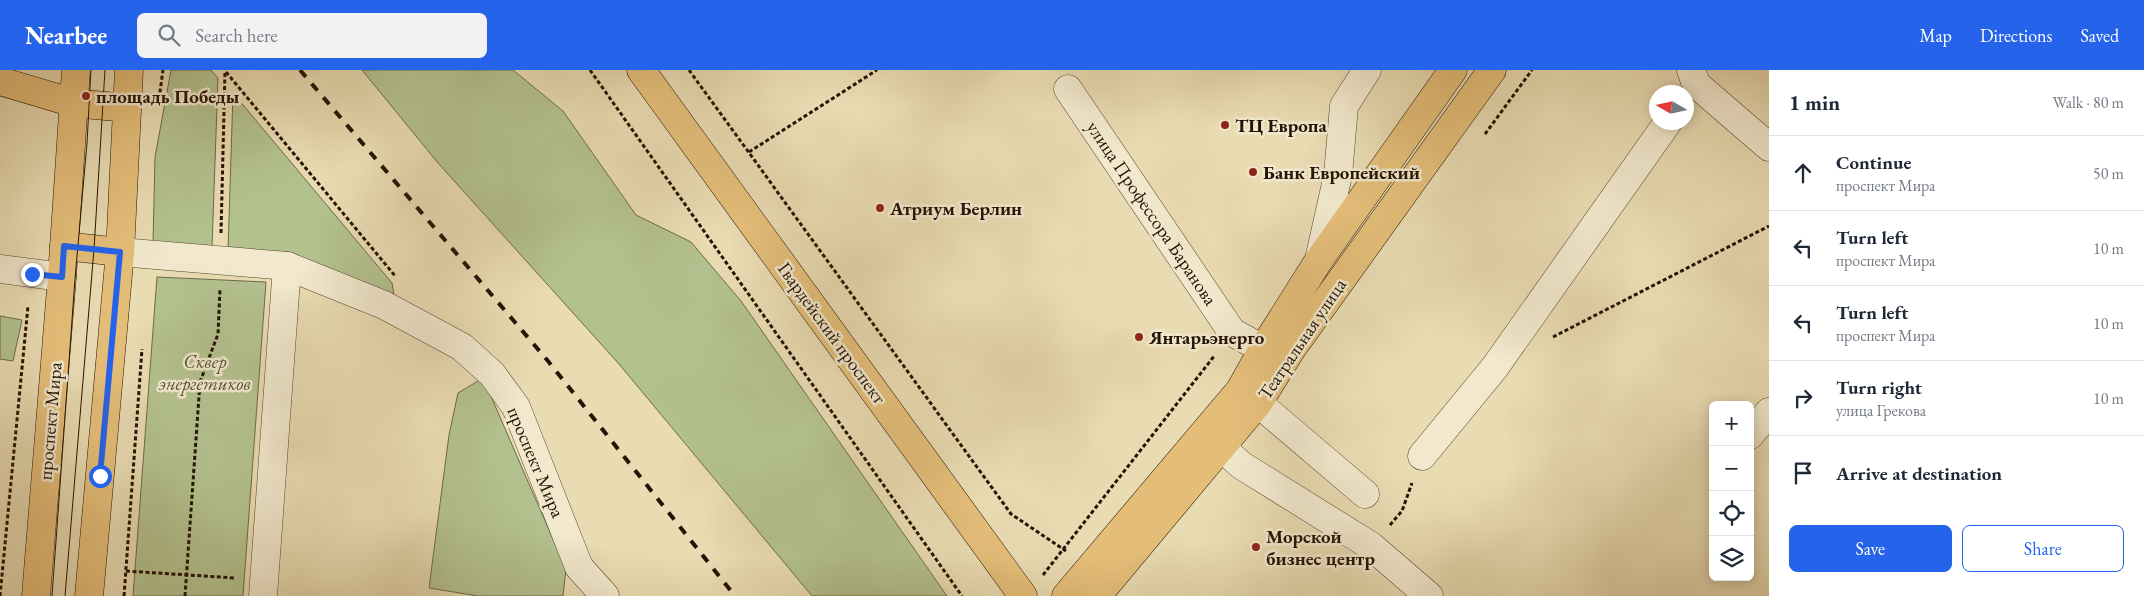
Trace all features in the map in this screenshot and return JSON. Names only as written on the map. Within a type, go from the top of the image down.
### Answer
[{"type":"main road","points":[[74,103],[76,70]]},
{"type":"main road","name":"Гвардейский проспект","points":[[642,70],[1023,596]]},
{"type":"main road","name":"Театральная улица","points":[[1082,589],[1240,390],[1263,349],[1319,260],[1453,70]]},
{"type":"main road","name":"Театральная улица","points":[[1082,589],[1222,448],[1258,403],[1291,350],[1492,70]]},
{"type":"main road","points":[[89,596],[120,252],[128,74]]},
{"type":"main road","points":[[0,81],[74,103],[126,108]]},
{"type":"main road","name":"проспект Мира","points":[[36,596],[74,103]]},
{"type":"main road","name":"проспект Мира","points":[[64,246],[120,252]]},
{"type":"street","points":[[1319,260],[1338,175],[1344,106],[1367,70]]},
{"type":"street","points":[[1691,84],[1769,146]]},
{"type":"street","name":"улица Профессора Баранова","points":[[1068,89],[1232,332],[1263,349]]},
{"type":"street","points":[[1422,456],[1494,367],[1662,130]]},
{"type":"street","name":"проспект Мира","points":[[120,252],[287,266],[402,314],[462,347],[492,374],[516,407],[579,567],[605,596]]},
{"type":"street","points":[[264,588],[287,266]]},
{"type":"street","points":[[0,269],[62,277]]},
{"type":"street","points":[[1258,403],[1365,494]]},
{"type":"street","points":[[1754,430],[1769,412]]},
{"type":"street","points":[[1222,448],[1241,464],[1371,546],[1429,596]]},
{"type":"street","points":[[575,596],[579,567]]},
{"type":"path","points":[[590,70],[962,596]]},
{"type":"path","points":[[689,70],[1011,514],[1065,549],[1082,589]]},
{"type":"path","points":[[749,152],[877,70]]},
{"type":"path","points":[[185,596],[200,382],[218,334],[225,71]]},
{"type":"path","points":[[225,71],[399,281],[402,314]]},
{"type":"path","points":[[1548,340],[1769,226]]},
{"type":"path","points":[[0,596],[32,274]]},
{"type":"path","points":[[1042,576],[1065,549],[1216,353]]},
{"type":"path","points":[[1371,546],[1402,511],[1422,456]]},
{"type":"path","points":[[0,521],[6,522]]},
{"type":"path","points":[[126,571],[187,575],[264,588]]},
{"type":"green space","points":[[171,70],[211,70],[218,78],[212,247],[153,243],[155,157]]},
{"type":"green space","points":[[362,70],[513,70],[563,111],[636,215],[691,242],[741,301],[947,596],[812,596],[619,364],[438,163]]},
{"type":"green space","points":[[233,93],[392,283],[395,301],[228,250]]},
{"type":"green space","name":"Сквер энергетиков","points":[[157,277],[266,282],[243,596],[133,596]]},
{"type":"green space","points":[[0,316],[22,320],[13,361],[0,359]]},
{"type":"green space","points":[[483,378],[566,569],[563,596],[478,596],[429,588],[449,435],[458,393]]},
{"type":"tram line","points":[[52,596],[91,70]]},
{"type":"tram line","points":[[65,596],[94,249],[105,70]]},
{"type":"railway","points":[[300,70],[548,361],[735,596]]},
{"type":"place","name":"площадь Победы","points":[[86,96]]},
{"type":"place","name":"ТЦ Европа","points":[[1225,125]]},
{"type":"place","name":"Банк Европейский","points":[[1253,172]]},
{"type":"place","name":"Атриум Берлин","points":[[880,208]]},
{"type":"place","name":"Янтарьэнерго","points":[[1139,337]]},
{"type":"place","name":"Морской бизнес центр","points":[[1256,547]]},
{"type":"route","points":[[32,274],[62,277],[64,246],[120,252],[100,476]]}]
